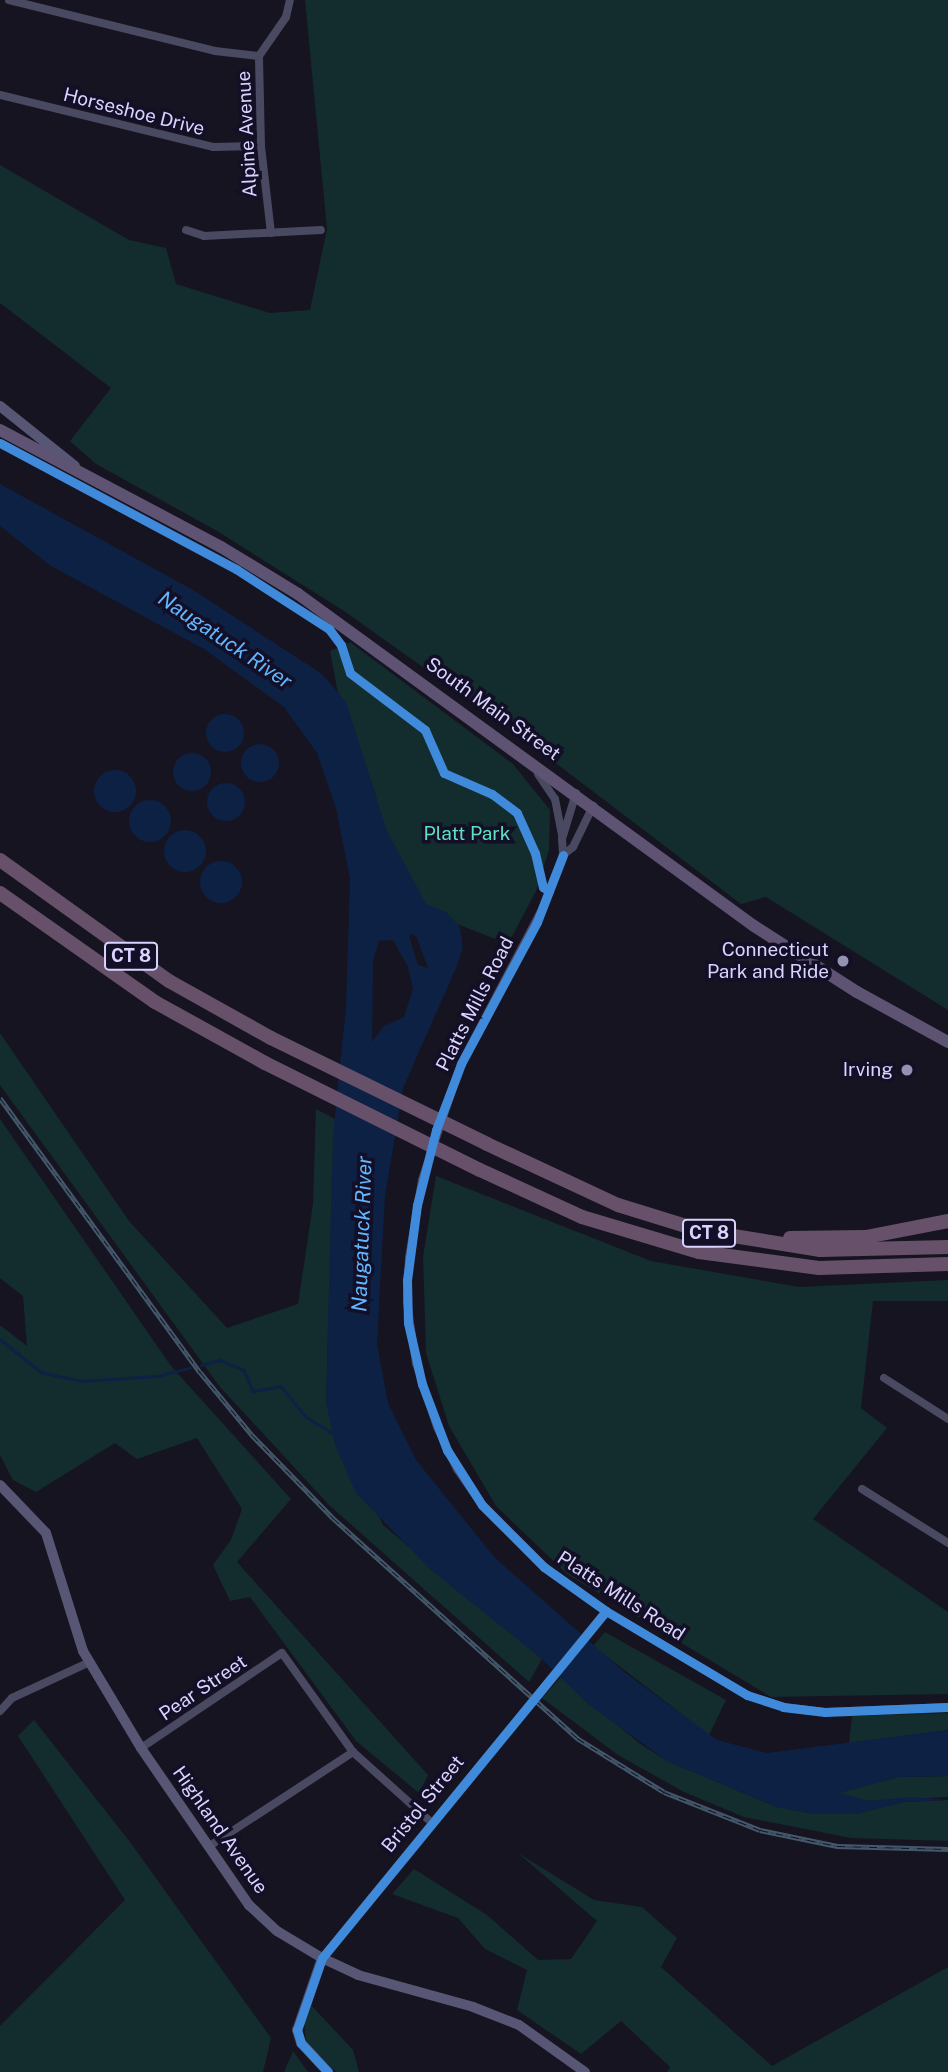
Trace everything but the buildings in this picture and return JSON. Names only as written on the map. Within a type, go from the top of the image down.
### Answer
[{"type":"highway","name":"CT 8","points":[[0,860],[169,981],[271,1038],[487,1144],[645,1215],[702,1231],[800,1248],[879,1251],[948,1247]]},
{"type":"highway","name":"CT 8","points":[[0,893],[164,1008],[265,1063],[480,1170],[582,1217],[699,1252],[819,1268],[948,1264]]},
{"type":"highway","points":[[645,1215],[756,1234],[826,1239],[887,1234],[948,1221]]},
{"type":"main road","points":[[0,406],[79,471]]},
{"type":"main road","name":"South Main Street","points":[[0,430],[298,593],[530,759],[779,943],[948,1042]]},
{"type":"main road","name":"Highland Avenue","points":[[0,1485],[46,1533],[90,1662],[141,1748],[211,1845],[250,1905],[277,1931],[322,1958],[358,1975],[473,2007],[519,2025],[585,2072]]},
{"type":"street","points":[[9,0],[215,51],[259,56]]},
{"type":"street","name":"Alpine Avenue","points":[[271,233],[261,146],[259,56],[286,17],[290,0]]},
{"type":"street","name":"Horseshoe Drive","points":[[0,95],[213,147],[261,146]]},
{"type":"street","points":[[186,230],[204,236],[321,230]]},
{"type":"street","name":"Platts Mills Road","points":[[530,759],[555,799],[563,855],[537,922],[470,1045],[440,1118],[414,1224],[407,1302],[422,1384],[447,1450],[469,1489],[526,1551],[606,1611],[770,1704],[825,1712],[948,1707]]},
{"type":"street","name":"Platts Mills Road","points":[[562,839],[576,793]]},
{"type":"street","name":"Platts Mills Road","points":[[563,855],[573,847],[593,806]]},
{"type":"street","points":[[884,1378],[948,1419]]},
{"type":"street","points":[[862,1489],[948,1544]]},
{"type":"street","name":"Bristol Street","points":[[328,2072],[298,2035],[299,2014],[322,1958],[606,1611]]},
{"type":"street","name":"Pear Street","points":[[141,1748],[282,1653],[353,1752]]},
{"type":"street","points":[[0,1711],[12,1698],[90,1662]]},
{"type":"street","points":[[211,1845],[353,1752],[431,1822]]},
{"type":"green space","points":[[305,0],[948,0],[948,1010],[766,897],[741,904],[524,739],[344,611],[217,531],[96,464],[70,441],[111,388],[0,303],[0,165],[129,240],[166,248],[176,284],[270,313],[310,310],[327,229]]},
{"type":"green space","name":"Platt Park","points":[[350,642],[513,764],[550,810],[549,850],[536,891],[508,944],[424,911],[395,869],[343,720],[330,651]]},
{"type":"green space","points":[[0,1033],[129,1221],[227,1328],[298,1304],[313,1204],[316,1109],[335,1119],[326,1402],[383,1525],[542,1659],[529,1682],[329,1505],[220,1387],[0,1085]]},
{"type":"green space","points":[[0,1119],[171,1366],[291,1499],[237,1562],[428,1775],[419,1793],[356,1741],[250,1597],[230,1601],[213,1565],[231,1540],[242,1509],[197,1438],[137,1459],[115,1443],[36,1492],[13,1480],[0,1455],[0,1325],[27,1346],[23,1296],[0,1278]]},
{"type":"green space","points":[[436,1176],[651,1261],[799,1287],[948,1280],[948,1301],[873,1301],[861,1408],[887,1428],[813,1519],[948,1612],[948,1694],[771,1697],[567,1574],[496,1506],[449,1426],[426,1353],[423,1257]]},
{"type":"green space","points":[[605,1632],[726,1700],[709,1735],[593,1646]]},
{"type":"green space","points":[[561,1677],[639,1743],[667,1761],[777,1807],[815,1814],[855,1814],[904,1802],[948,1800],[948,1841],[851,1838],[744,1817],[684,1792],[618,1755],[542,1698]]},
{"type":"green space","points":[[948,1713],[948,1730],[849,1743],[852,1716]]},
{"type":"green space","points":[[34,1720],[130,1842],[271,2038],[263,2072],[0,2072],[0,2026],[125,1900],[18,1736]]},
{"type":"green space","points":[[948,1776],[948,1797],[868,1801],[837,1793],[899,1777]]},
{"type":"green space","points":[[518,1853],[594,1900],[642,1907],[677,1938],[661,1967],[772,2066],[948,1967],[948,2072],[667,2072],[670,2067],[621,2021],[581,2054],[517,2010],[527,1970],[485,1949],[458,1918],[392,1894],[414,1869],[487,1915],[538,1960],[571,1959],[597,1921]]},
{"type":"green space","points":[[311,2005],[353,2050],[359,2072],[336,2072],[306,2043],[304,2022]]},
{"type":"green space","points":[[293,2051],[308,2072],[284,2072]]},
{"type":"water","name":"Naugatuck River","points":[[0,484],[193,590],[322,674],[346,702],[387,831],[426,904],[446,912],[460,927],[463,948],[456,968],[403,1088],[385,1196],[377,1344],[388,1403],[416,1460],[495,1558],[623,1671],[717,1740],[767,1753],[948,1730],[948,1776],[899,1777],[838,1793],[869,1801],[911,1797],[948,1800],[904,1802],[855,1814],[815,1814],[777,1807],[667,1761],[588,1704],[542,1659],[431,1570],[356,1493],[335,1445],[326,1402],[333,1135],[346,1006],[350,878],[336,808],[317,753],[284,707],[204,649],[51,566],[0,526]],"holes":[[[413,934],[417,938],[428,968],[418,965],[409,936]],[[393,940],[408,967],[413,989],[404,1017],[384,1026],[372,1042],[373,960],[379,941]]]},
{"type":"water","points":[[225,714],[238,720],[244,733],[238,746],[225,752],[212,746],[206,733],[212,720]]},
{"type":"water","points":[[260,744],[273,750],[279,763],[273,776],[260,782],[247,776],[241,763],[247,750]]},
{"type":"water","points":[[192,753],[205,759],[211,772],[205,785],[192,791],[179,785],[173,772],[179,759]]},
{"type":"water","points":[[115,770],[130,776],[136,791],[130,806],[115,812],[100,806],[94,791],[100,776]]},
{"type":"water","points":[[226,783],[239,789],[245,802],[239,815],[226,821],[213,815],[207,802],[213,789]]},
{"type":"water","points":[[150,800],[165,806],[171,821],[165,836],[150,842],[135,836],[129,821],[135,806]]},
{"type":"water","points":[[185,830],[200,836],[206,851],[200,866],[185,872],[170,866],[164,851],[170,836]]},
{"type":"water","points":[[221,861],[236,867],[242,882],[236,897],[221,903],[206,897],[200,882],[206,867]]},
{"type":"waterway","points":[[0,1339],[41,1372],[82,1381],[157,1376],[190,1368]]},
{"type":"waterway","points":[[201,1365],[220,1360],[244,1370],[253,1391],[281,1386],[305,1416],[335,1435]]},
{"type":"railway","points":[[0,1098],[200,1372],[252,1435],[333,1518],[577,1738],[664,1792],[760,1830],[837,1846],[948,1849]]},
{"type":"cycle path","points":[[0,443],[236,569],[329,629],[341,645],[350,673],[425,730],[444,773],[492,794],[517,813],[535,853],[543,887],[549,891]]},
{"type":"cycle path","points":[[563,855],[537,922],[461,1064],[436,1130],[417,1205],[407,1280],[408,1323],[422,1384],[447,1450],[482,1505],[544,1567],[606,1611],[747,1695],[783,1707],[825,1712],[948,1707]]},
{"type":"cycle path","points":[[328,2072],[301,2043],[297,2030],[322,1958],[606,1611]]},
{"type":"place","name":"Connecticut Park and Ride","points":[[843,961]]},
{"type":"place","name":"Irving","points":[[907,1070]]}]
